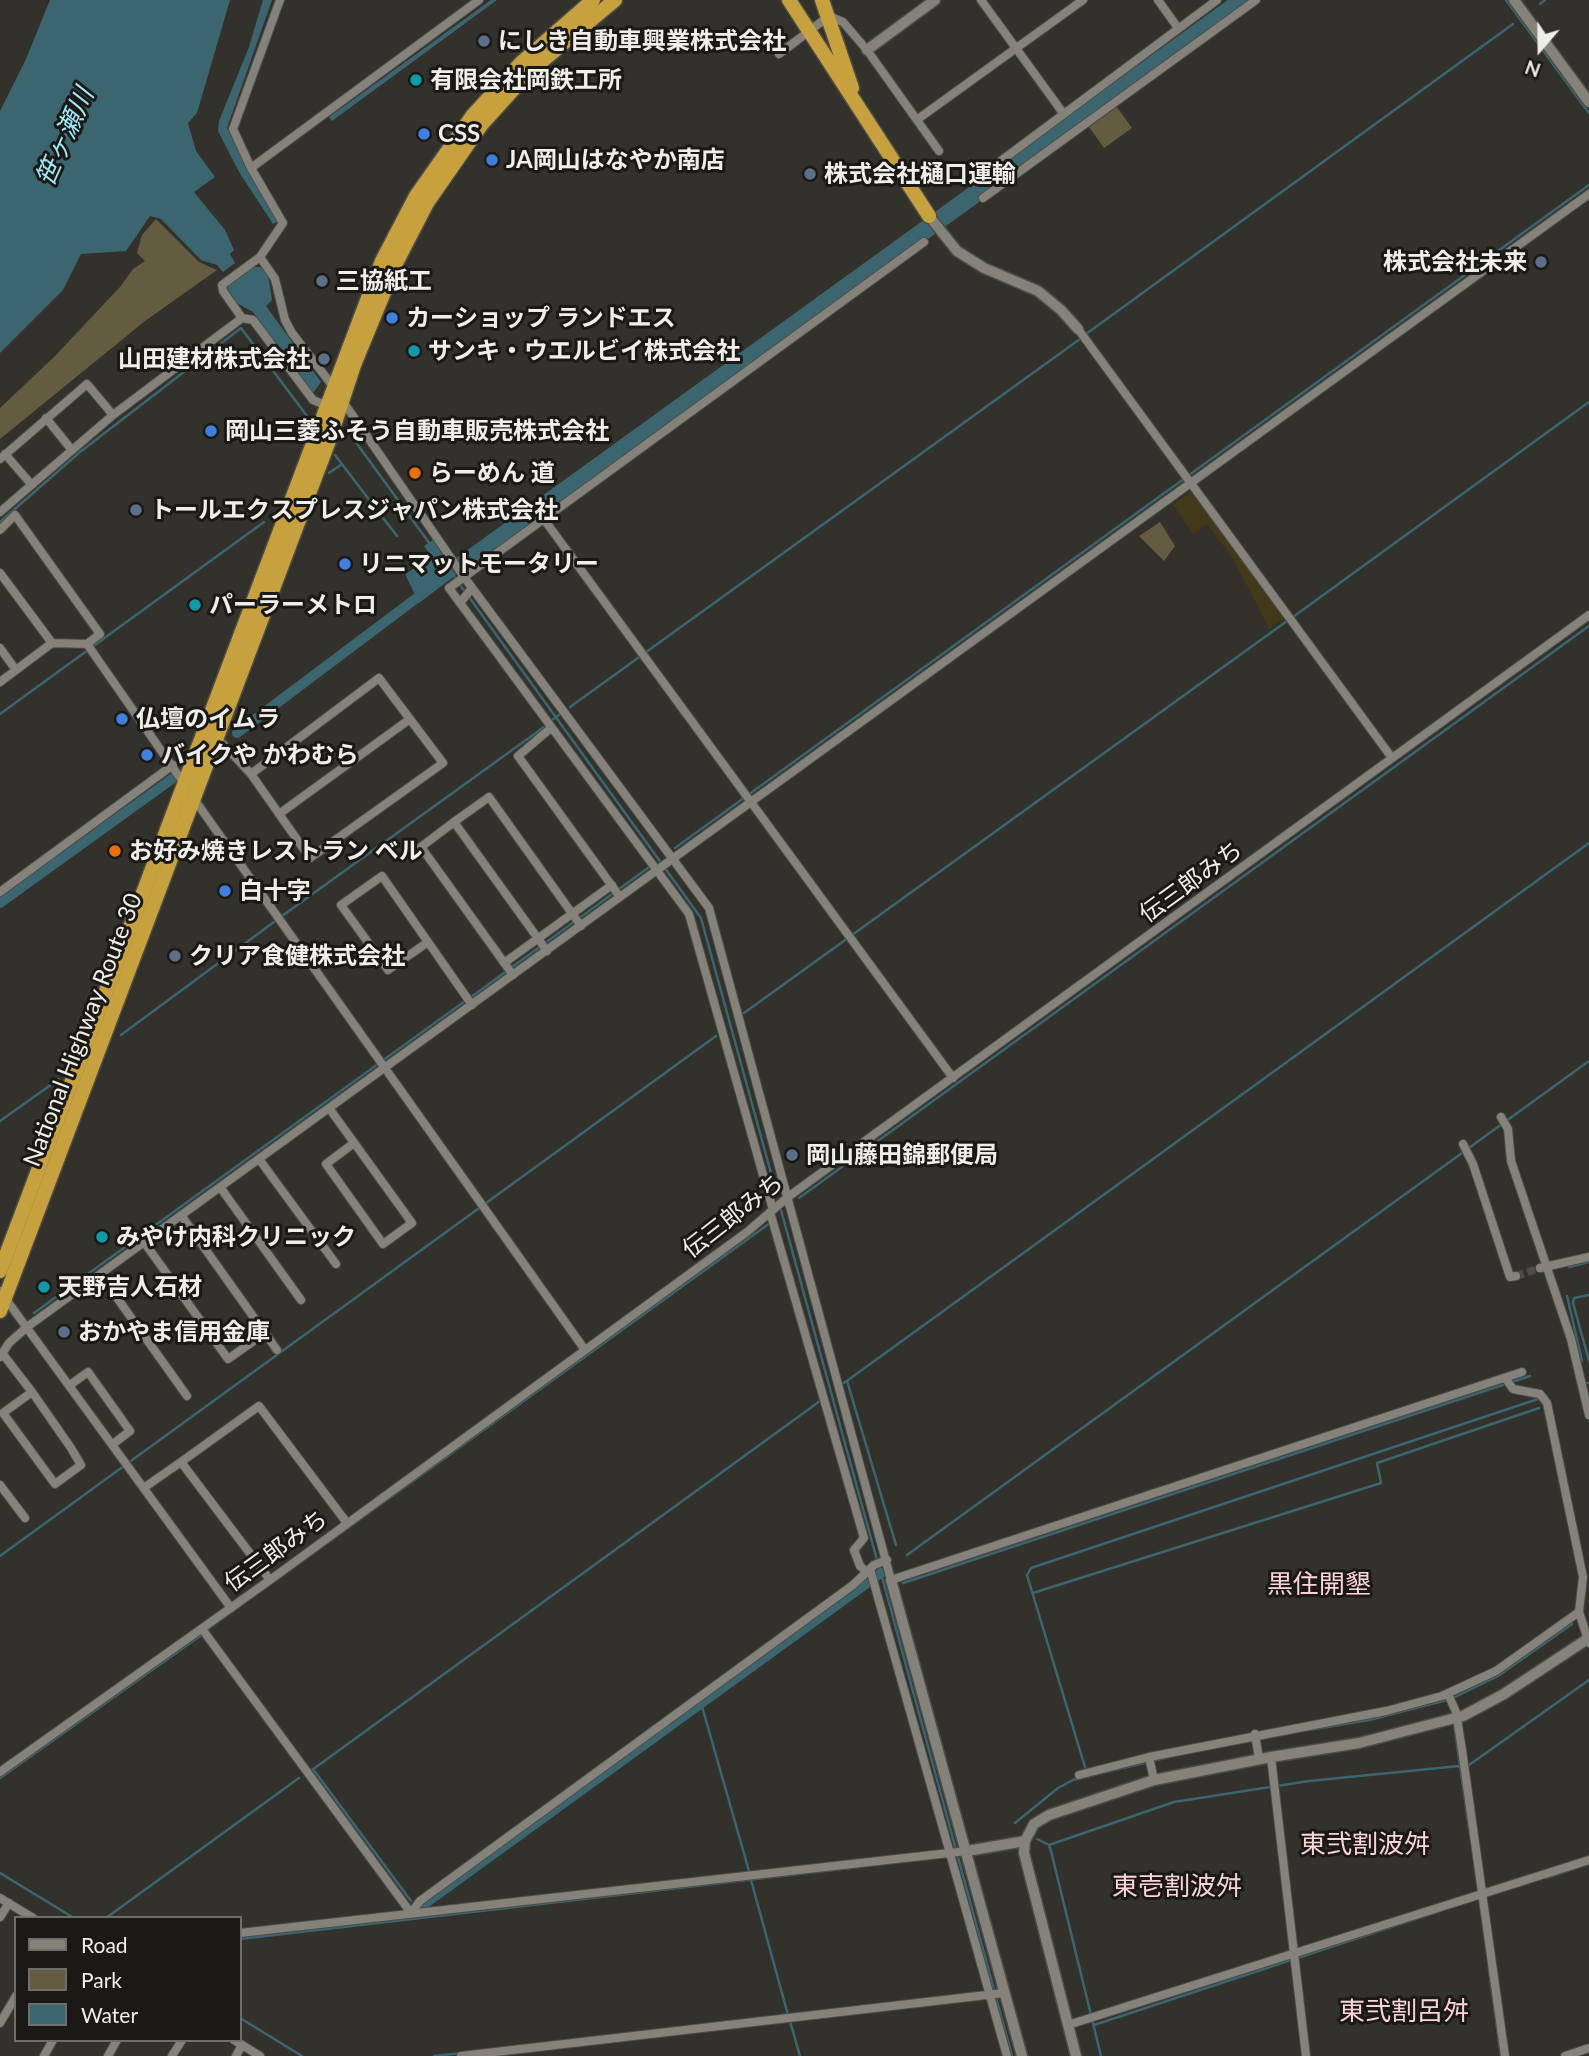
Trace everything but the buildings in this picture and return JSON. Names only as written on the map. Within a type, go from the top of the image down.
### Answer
[{"type":"highway","name":"National Highway Route 30","points":[[336,406],[334,386],[382,261],[436,165],[473,115],[513,71],[593,0]]},
{"type":"highway","name":"National Highway Route 30","points":[[2,1300],[194,799],[209,737],[336,406],[396,263],[427,203],[465,146],[528,73],[615,0]]},
{"type":"highway","points":[[789,0],[929,216]]},
{"type":"highway","points":[[822,0],[842,65],[862,113]]},
{"type":"highway","name":"National Highway Route 30","points":[[0,1270],[184,782],[209,737]]},
{"type":"street","points":[[280,0],[233,129],[284,223],[262,260],[242,269],[225,283],[223,291],[242,318],[253,320],[313,400],[336,406],[711,914],[788,1197],[864,1538],[854,1550],[860,1566],[876,1569],[891,1580],[1007,2056]]},
{"type":"street","points":[[254,172],[480,0]]},
{"type":"street","points":[[867,50],[935,0]]},
{"type":"street","points":[[981,0],[1063,113]]},
{"type":"street","points":[[918,120],[1083,0]]},
{"type":"street","points":[[1158,0],[1178,28]]},
{"type":"street","points":[[994,166],[1217,0]]},
{"type":"street","points":[[983,198],[1256,0]]},
{"type":"street","points":[[1514,0],[1589,102]]},
{"type":"street","points":[[779,54],[829,16],[843,22],[867,50],[939,150]]},
{"type":"street","points":[[32,1392],[3,1413],[55,1484],[81,1465],[32,1392],[1,1355],[27,1327],[329,1108],[382,1064],[542,944],[616,891],[670,861],[748,799],[1188,479],[1589,194]]},
{"type":"street","points":[[929,216],[957,251],[984,268],[1038,290],[1061,310],[1392,758]]},
{"type":"street","points":[[923,242],[449,588],[689,914],[773,1217],[829,1382],[876,1569],[958,1852],[994,1994],[1022,2056]]},
{"type":"street","points":[[262,260],[272,274],[285,320],[303,349],[334,386]]},
{"type":"street","points":[[0,512],[113,415],[242,318]]},
{"type":"street","points":[[31,484],[3,456],[46,418],[87,384],[113,415]]},
{"type":"street","points":[[46,418],[71,449]]},
{"type":"street","points":[[0,530],[15,516],[100,634],[89,648]]},
{"type":"street","points":[[543,518],[953,1078]]},
{"type":"street","points":[[0,573],[52,643]]},
{"type":"street","points":[[461,602],[471,589]]},
{"type":"street","name":"伝三郎みち","points":[[0,1772],[773,1217],[788,1197],[1589,615]]},
{"type":"street","points":[[0,682],[52,643],[89,648],[585,1350]]},
{"type":"street","points":[[0,648],[16,670]]},
{"type":"street","points":[[209,737],[223,744],[251,774],[310,858],[443,763],[379,678],[251,774]]},
{"type":"street","points":[[279,814],[410,719]]},
{"type":"street","points":[[551,728],[519,756],[616,891]]},
{"type":"street","points":[[0,892],[173,765]]},
{"type":"street","points":[[508,969],[421,847],[454,822],[489,797],[576,920]]},
{"type":"street","points":[[454,822],[542,944]]},
{"type":"street","points":[[428,942],[388,970],[341,905],[382,876],[428,942],[469,1001]]},
{"type":"street","points":[[508,969],[616,891]]},
{"type":"street","points":[[329,1108],[412,1223],[383,1244],[326,1164],[354,1143]]},
{"type":"street","points":[[1501,1116],[1508,1129],[1511,1161],[1589,1415]]},
{"type":"street","points":[[1463,1144],[1473,1164],[1510,1277],[1516,1276]]},
{"type":"street","points":[[259,1159],[336,1264]]},
{"type":"street","points":[[220,1187],[301,1300]]},
{"type":"street","points":[[181,1215],[276,1350]]},
{"type":"street","points":[[145,1242],[228,1359],[265,1333]]},
{"type":"street","points":[[1544,1267],[1589,1257]]},
{"type":"street","points":[[100,1274],[187,1396]]},
{"type":"street","points":[[2,1300],[27,1327],[70,1385],[230,1608]]},
{"type":"street","points":[[70,1385],[88,1372],[131,1431],[113,1444]]},
{"type":"street","points":[[891,1580],[1508,1382],[1522,1372]]},
{"type":"street","points":[[1076,2056],[1024,1853],[1025,1841],[1034,1824],[1049,1815],[1154,1780],[1359,1743],[1456,1718],[1504,1693],[1589,1640],[1579,1612],[1583,1577],[1547,1403],[1540,1394],[1508,1382]]},
{"type":"street","points":[[145,1487],[259,1406],[347,1523]]},
{"type":"street","points":[[181,1462],[270,1580]]},
{"type":"street","points":[[0,1485],[25,1518]]},
{"type":"street","points":[[411,1913],[420,1901],[876,1569]]},
{"type":"street","points":[[1084,1774],[1450,1698],[1496,1671],[1579,1612]]},
{"type":"street","points":[[202,1629],[411,1913]]},
{"type":"street","points":[[1450,1698],[1464,1767],[1505,2056]]},
{"type":"street","points":[[1256,1738],[1275,1787],[1306,2056]]},
{"type":"street","points":[[1149,1760],[1154,1780]]},
{"type":"street","points":[[242,1933],[958,1852],[1025,1841]]},
{"type":"street","points":[[1068,2025],[1295,1957],[1589,1860]]},
{"type":"street","points":[[0,1898],[30,1916]]},
{"type":"street","points":[[0,1917],[9,1903]]},
{"type":"street","points":[[461,2056],[994,1994]]},
{"type":"street","points":[[0,2022],[14,1999]]},
{"type":"street","points":[[236,2056],[238,2043],[260,2056]]},
{"type":"street","points":[[1565,2056],[1589,2049]]},
{"type":"green space","points":[[1117,107],[1132,128],[1104,148],[1089,127]]},
{"type":"green space","points":[[156,219],[199,262],[217,270],[145,321],[0,439],[0,408],[55,356],[120,287],[133,269],[145,261],[137,253],[142,235]]},
{"type":"green space","points":[[1160,522],[1175,546],[1164,561],[1139,536]]},
{"type":"sand","points":[[1192,491],[1285,618],[1269,629],[1235,562],[1207,524],[1193,534],[1173,505]]},
{"type":"water","name":"笹ヶ瀬川","points":[[50,0],[230,0],[197,113],[188,123],[196,151],[215,177],[194,192],[225,230],[234,250],[230,254],[235,263],[223,272],[217,265],[201,260],[161,219],[150,216],[126,251],[81,254],[63,290],[0,353],[0,111],[26,59]]},
{"type":"water","points":[[263,0],[272,0],[227,128],[278,221],[273,224],[239,172],[218,131],[219,121],[249,47]]},
{"type":"water","points":[[491,0],[497,0],[332,121],[329,117]]},
{"type":"water","points":[[249,267],[262,267],[268,274],[272,300],[266,306],[321,382],[313,393],[253,312],[235,302],[228,293],[228,281]]},
{"type":"water","points":[[433,540],[456,575],[419,603],[405,574],[432,558],[424,546]]},
{"type":"waterway","points":[[939,220],[1243,0]]},
{"type":"waterway","points":[[1506,0],[1589,113]]},
{"type":"waterway","points":[[1540,4],[1545,0]]},
{"type":"waterway","points":[[1086,334],[1513,24]]},
{"type":"waterway","points":[[675,848],[1589,185]]},
{"type":"waterway","points":[[462,565],[928,228]]},
{"type":"waterway","points":[[0,522],[80,452],[241,328],[307,416]]},
{"type":"waterway","points":[[570,707],[1080,339]]},
{"type":"waterway","points":[[1293,617],[1589,402]]},
{"type":"waterway","points":[[355,441],[430,544]]},
{"type":"waterway","points":[[335,455],[397,536]]},
{"type":"waterway","points":[[329,473],[342,464]]},
{"type":"waterway","points":[[0,714],[264,522]]},
{"type":"waterway","points":[[461,559],[474,558]]},
{"type":"waterway","points":[[453,575],[465,592]]},
{"type":"waterway","points":[[237,733],[426,591]]},
{"type":"waterway","points":[[469,597],[701,918],[774,1184]]},
{"type":"waterway","points":[[744,1013],[1287,621]]},
{"type":"waterway","points":[[799,1198],[1589,626]]},
{"type":"waterway","points":[[552,720],[560,714]]},
{"type":"waterway","points":[[282,916],[544,727]]},
{"type":"waterway","points":[[0,903],[172,779]]},
{"type":"waterway","points":[[844,1383],[1589,843]]},
{"type":"waterway","points":[[471,997],[652,865]]},
{"type":"waterway","points":[[121,1035],[274,922]]},
{"type":"waterway","points":[[34,1313],[465,1001]]},
{"type":"waterway","points":[[0,1556],[716,1036]]},
{"type":"waterway","points":[[907,1555],[1589,1061]]},
{"type":"waterway","points":[[0,1121],[59,1079]]},
{"type":"waterway","points":[[781,1210],[877,1560]]},
{"type":"waterway","points":[[276,1580],[770,1223]]},
{"type":"waterway","points":[[1569,1267],[1589,1262]]},
{"type":"waterway","points":[[1589,1295],[1574,1298],[1573,1303],[1589,1361]]},
{"type":"waterway","points":[[1567,1296],[1582,1361]]},
{"type":"waterway","points":[[903,1583],[1530,1376]]},
{"type":"waterway","points":[[847,1381],[896,1545]]},
{"type":"waterway","points":[[1088,1777],[1027,1575],[1031,1568],[1541,1398]]},
{"type":"waterway","points":[[312,1770],[820,1401]]},
{"type":"waterway","points":[[1033,1593],[1381,1483],[1377,1463],[1539,1408]]},
{"type":"waterway","points":[[879,1566],[1012,2056]]},
{"type":"waterway","points":[[423,1905],[881,1573]]},
{"type":"waterway","points":[[208,1629],[262,1590]]},
{"type":"waterway","points":[[1453,1698],[1498,1676],[1572,1624]]},
{"type":"waterway","points":[[0,1778],[200,1636]]},
{"type":"waterway","points":[[1049,1845],[1174,1802],[1309,1781],[1469,1765],[1589,1680]]},
{"type":"waterway","points":[[1303,1731],[1369,1720],[1447,1700]]},
{"type":"waterway","points":[[701,1703],[749,1871]]},
{"type":"waterway","points":[[1454,1724],[1469,1828]]},
{"type":"waterway","points":[[1015,1823],[1058,1788],[1073,1780],[1169,1757]]},
{"type":"waterway","points":[[313,1769],[411,1901]]},
{"type":"waterway","points":[[109,1916],[299,1778]]},
{"type":"waterway","points":[[1037,1839],[1049,1845],[1051,1851],[1101,2056]]},
{"type":"waterway","points":[[1546,1878],[1589,1864]]},
{"type":"waterway","points":[[242,1939],[859,1867]]},
{"type":"waterway","points":[[0,1873],[71,1916]]},
{"type":"waterway","points":[[751,1880],[788,2015]]},
{"type":"waterway","points":[[1094,2025],[1440,1911]]},
{"type":"waterway","points":[[1489,1970],[1501,2056]]},
{"type":"waterway","points":[[242,2019],[302,2056]]},
{"type":"waterway","points":[[790,2021],[800,2056]]},
{"type":"waterway","points":[[434,2056],[462,2053]]},
{"type":"tunnel","points":[[1516,1276],[1540,1268]]},
{"type":"place","name":"にしき自動車興業株式会社","points":[[484,41]]},
{"type":"place","name":"有限会社岡鉄工所","points":[[416,80]]},
{"type":"place","name":"CSS","points":[[424,134]]},
{"type":"place","name":"JA岡山はなやか南店","points":[[492,160]]},
{"type":"place","name":"株式会社樋口運輸","points":[[810,174]]},
{"type":"place","name":"株式会社未来","points":[[1541,262]]},
{"type":"place","name":"三協紙工","points":[[322,281]]},
{"type":"place","name":"カーショップ ランドエス","points":[[392,318]]},
{"type":"place","name":"サンキ・ウエルビイ株式会社","points":[[414,351]]},
{"type":"place","name":"山田建材株式会社","points":[[324,359]]},
{"type":"place","name":"岡山三菱ふそう自動車販売株式会社","points":[[211,431]]},
{"type":"place","name":"らーめん 道","points":[[415,473]]},
{"type":"place","name":"トールエクスプレスジャパン株式会社","points":[[136,510]]},
{"type":"place","name":"リニマットモータリー","points":[[345,564]]},
{"type":"place","name":"パーラーメトロ","points":[[195,605]]},
{"type":"place","name":"仏壇のイムラ","points":[[122,719]]},
{"type":"place","name":"バイクや かわむら","points":[[147,755]]},
{"type":"place","name":"お好み焼きレストラン ベル","points":[[115,851]]},
{"type":"place","name":"白十字","points":[[225,891]]},
{"type":"place","name":"クリア食健株式会社","points":[[175,956]]},
{"type":"place","name":"岡山藤田錦郵便局","points":[[792,1155]]},
{"type":"place","name":"みやけ内科クリニック","points":[[102,1237]]},
{"type":"place","name":"天野吉人石材","points":[[44,1287]]},
{"type":"place","name":"おかやま信用金庫","points":[[64,1332]]},
{"type":"district","name":"黒住開墾","points":[[1319,1585]]},
{"type":"district","name":"東弐割波舛","points":[[1365,1845]]},
{"type":"district","name":"東壱割波舛","points":[[1177,1887]]},
{"type":"district","name":"東弐割呂舛","points":[[1404,2012]]}]
